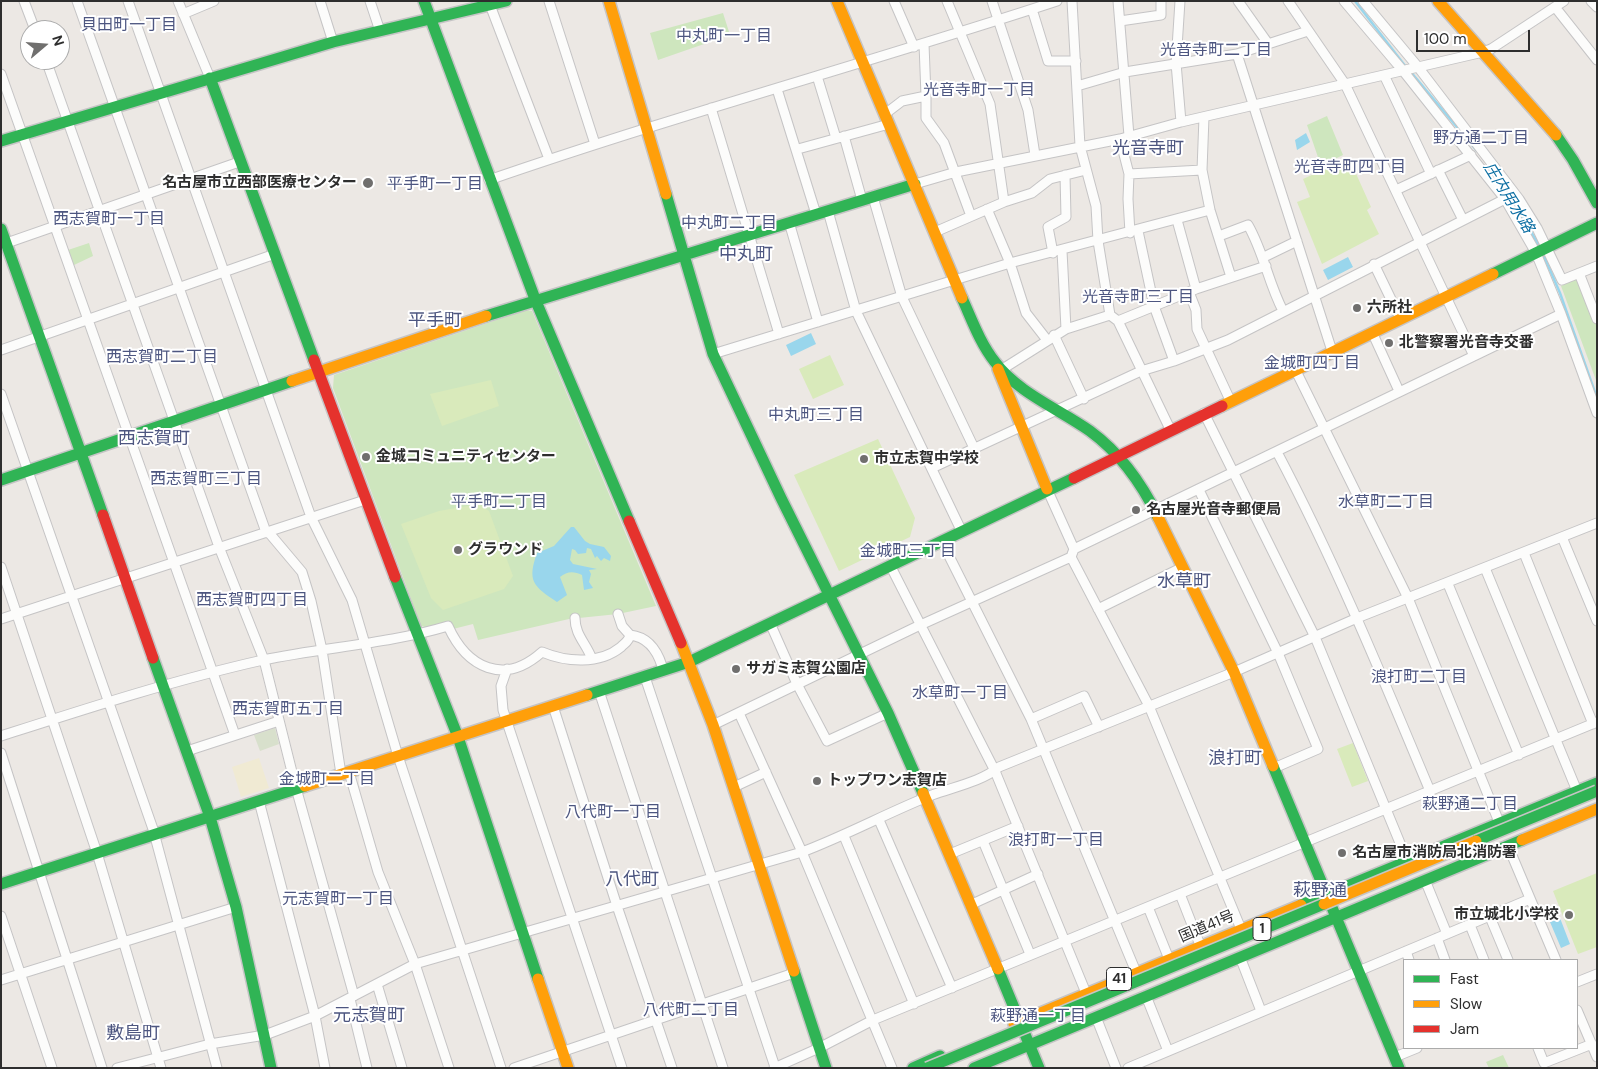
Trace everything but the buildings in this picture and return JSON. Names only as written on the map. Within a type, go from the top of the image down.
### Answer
[{"type":"main road","points":[[424,1],[489,180],[535,299],[689,662],[713,725],[761,865],[794,973],[826,1068]]},
{"type":"main road","points":[[1,141],[333,42],[430,20],[471,5],[490,5],[506,1]]},
{"type":"main road","points":[[609,1],[713,354],[828,594],[888,713],[950,854],[1039,1068]]},
{"type":"main road","points":[[838,1],[978,335],[998,366],[1048,489]]},
{"type":"main road","points":[[1438,1],[1551,128],[1573,160],[1597,202]]},
{"type":"main road","points":[[210,78],[239,162],[275,254],[365,500],[458,738],[568,1068]]},
{"type":"main road","points":[[1,480],[535,299],[915,184]]},
{"type":"main road","points":[[1,884],[689,662],[828,594],[891,567],[1117,455],[1597,223]]},
{"type":"main road","points":[[1,229],[4,244],[40,337],[210,817],[236,907],[271,1068]]},
{"type":"main road","points":[[998,366],[1026,392],[1091,432],[1117,455],[1134,476],[1155,511],[1234,672],[1397,1062]]},
{"type":"main road","name":"国道41号","points":[[913,1068],[1241,928],[1597,783]]},
{"type":"main road","name":"1","points":[[927,1068],[1597,791]]},
{"type":"main road","name":"1","points":[[953,1068],[1597,798]]},
{"type":"main road","name":"41","points":[[974,1068],[1597,808]]},
{"type":"street","points":[[24,1],[31,20]]},
{"type":"street","points":[[77,1],[266,532],[270,534],[302,572],[322,650],[345,773],[378,872],[415,964],[449,1068]]},
{"type":"street","points":[[128,1],[311,517],[352,600],[398,756],[500,1068]]},
{"type":"street","points":[[178,1],[210,78]]},
{"type":"street","points":[[183,14],[214,1]]},
{"type":"street","points":[[320,1],[333,42]]},
{"type":"street","points":[[370,1],[380,31]]},
{"type":"street","points":[[548,1],[595,144]]},
{"type":"street","points":[[894,1],[914,47]]},
{"type":"street","points":[[947,1],[990,104],[1004,202]]},
{"type":"street","points":[[992,1],[1028,110],[1035,155]]},
{"type":"street","points":[[489,180],[595,144],[960,33],[1033,6],[1056,1]]},
{"type":"street","points":[[1072,1],[1080,146],[1096,206],[1098,241],[1110,314],[1118,321],[1170,430]]},
{"type":"street","points":[[1118,1],[1125,72],[1125,137],[1130,174],[1128,200],[1134,232],[1154,306],[1174,361]]},
{"type":"street","points":[[1120,21],[1161,15],[1161,1]]},
{"type":"street","points":[[1180,1],[1176,63],[1182,122]]},
{"type":"street","points":[[1238,1],[1267,42]]},
{"type":"street","points":[[1288,1],[1346,84],[1474,356]]},
{"type":"street","points":[[1344,1],[1412,70],[1520,199],[1541,251],[1561,314],[1597,413]]},
{"type":"street","points":[[1362,1],[1470,155],[1505,199],[1562,280],[1597,266]]},
{"type":"street","points":[[915,184],[956,172],[1125,137],[1483,52],[1564,1]]},
{"type":"street","points":[[1591,1],[1597,8]]},
{"type":"street","points":[[490,5],[549,159]]},
{"type":"street","points":[[1033,6],[1048,61],[1076,61]]},
{"type":"street","points":[[1555,7],[1597,60]]},
{"type":"street","points":[[1078,86],[1125,72],[1237,54],[1267,42],[1308,31]]},
{"type":"street","points":[[924,44],[926,118],[944,143],[971,216]]},
{"type":"street","points":[[1237,54],[1332,351]]},
{"type":"street","points":[[50,70],[219,547],[264,660],[352,997],[367,1068]]},
{"type":"street","points":[[1,74],[235,735]]},
{"type":"street","points":[[1384,75],[1435,172],[1463,220]]},
{"type":"street","points":[[817,76],[840,137],[868,199],[902,297],[974,448]]},
{"type":"street","points":[[777,89],[856,311],[962,532]]},
{"type":"street","points":[[798,149],[840,137],[887,119],[902,101],[926,96]]},
{"type":"street","points":[[711,108],[779,334]]},
{"type":"street","points":[[1204,118],[1202,170],[1210,210],[1231,277]]},
{"type":"street","points":[[1396,190],[1470,155]]},
{"type":"street","points":[[4,244],[239,162]]},
{"type":"street","points":[[935,232],[1004,202],[1032,193],[1050,179],[1086,170]]},
{"type":"street","points":[[1130,174],[1202,170]]},
{"type":"street","points":[[1065,175],[1066,217],[1048,227],[1058,252],[1066,329]]},
{"type":"street","points":[[932,468],[1141,371],[1206,349],[1315,296],[1374,264],[1505,199]]},
{"type":"street","points":[[987,209],[1010,264],[1026,313],[1051,338],[1084,398]]},
{"type":"street","points":[[713,354],[1010,264],[1210,210]]},
{"type":"street","points":[[1178,220],[1193,290],[1197,329],[1230,400]]},
{"type":"street","points":[[789,222],[818,322]]},
{"type":"street","points":[[1219,236],[1248,224],[1265,261],[1271,288],[1283,311]]},
{"type":"street","points":[[1118,321],[1193,290],[1231,277],[1265,261],[1297,241]]},
{"type":"street","points":[[1,350],[275,254]]},
{"type":"street","points":[[1374,264],[1400,318]]},
{"type":"street","points":[[1580,273],[1597,319]]},
{"type":"street","points":[[998,366],[1029,354],[1066,329],[1110,314]]},
{"type":"street","points":[[713,725],[919,625],[973,601],[1233,472],[1561,314]]},
{"type":"street","points":[[1372,332],[1399,392]]},
{"type":"street","points":[[1294,369],[1408,598],[1499,822]]},
{"type":"street","points":[[1,394],[109,700],[154,835],[216,1068]]},
{"type":"street","points":[[1204,413],[1314,637],[1407,860]]},
{"type":"street","points":[[1277,452],[1310,514],[1357,618],[1430,791]]},
{"type":"street","points":[[1048,489],[1072,553],[1098,609],[1149,706],[1241,928]]},
{"type":"street","points":[[1199,490],[1278,653],[1318,749],[1274,768]]},
{"type":"street","points":[[1,619],[365,500]]},
{"type":"street","points":[[117,1068],[210,1044],[265,1035],[315,1016],[415,964],[802,852],[844,836],[926,798],[1234,672],[1357,618],[1448,584],[1597,523]]},
{"type":"street","points":[[1562,537],[1597,621]]},
{"type":"street","points":[[942,542],[1031,719],[1136,972]]},
{"type":"street","points":[[644,677],[774,1067],[819,1048],[873,1020],[1030,954],[1221,878],[1595,723],[1524,552]]},
{"type":"street","points":[[1,567],[97,853],[161,1068]]},
{"type":"street","points":[[891,567],[995,771],[1086,993]]},
{"type":"street","points":[[1098,609],[1183,567]]},
{"type":"street","points":[[1485,568],[1577,790]]},
{"type":"street","points":[[1448,584],[1519,755]]},
{"type":"street","points":[[618,614],[622,626],[630,635],[639,636],[649,643],[657,653],[662,666]]},
{"type":"street","points":[[575,618],[575,628],[578,636],[588,648],[592,659]]},
{"type":"street","points":[[770,624],[797,684],[826,741],[888,713]]},
{"type":"street","points":[[1,736],[109,700],[213,672],[264,660],[417,635],[448,626],[458,646],[474,661],[484,666],[507,669],[524,665],[542,652],[564,659],[592,659],[608,655],[619,649],[629,639],[630,635]]},
{"type":"street","points":[[507,669],[501,696],[507,721],[622,1068]]},
{"type":"street","points":[[599,691],[723,1068]]},
{"type":"street","points":[[1031,719],[1084,696],[1099,727]]},
{"type":"street","points":[[553,706],[617,906],[672,1068]]},
{"type":"street","points":[[739,713],[802,852],[892,1068]]},
{"type":"street","points":[[186,751],[279,721]]},
{"type":"street","points":[[1,754],[102,1068]]},
{"type":"street","points":[[734,787],[766,772]]},
{"type":"street","points":[[259,801],[315,1016],[325,1068]]},
{"type":"street","points":[[879,820],[952,988]]},
{"type":"street","points":[[950,854],[1018,826]]},
{"type":"street","points":[[844,836],[914,1004]]},
{"type":"street","points":[[983,841],[1030,954]]},
{"type":"street","points":[[1508,846],[1556,959]]},
{"type":"street","points":[[970,904],[1038,874]]},
{"type":"street","points":[[1425,880],[1447,934]]},
{"type":"street","points":[[1180,894],[1200,946]]},
{"type":"street","points":[[1128,1068],[1530,899]]},
{"type":"street","points":[[1,980],[236,907]]},
{"type":"street","points":[[1148,907],[1169,958]]},
{"type":"street","points":[[1,916],[52,1068]]},
{"type":"street","points":[[1490,917],[1508,959]]},
{"type":"street","points":[[1470,925],[1484,959]]},
{"type":"street","points":[[1437,938],[1446,959]]},
{"type":"street","points":[[1406,951],[1409,959]]},
{"type":"street","points":[[1240,958],[1261,1011]]},
{"type":"street","points":[[514,1068],[794,973]]},
{"type":"street","points":[[1578,982],[1597,974]]},
{"type":"street","points":[[377,984],[402,1068]]},
{"type":"street","points":[[1146,996],[1168,1051]]},
{"type":"street","points":[[1578,1012],[1597,1057]]},
{"type":"street","points":[[1096,1017],[1116,1068]]},
{"type":"street","points":[[1538,1049],[1544,1063],[1592,1044]]},
{"type":"street","points":[[1397,1062],[1416,1049]]},
{"type":"green space","points":[[723,13],[730,35],[658,60],[650,33]]},
{"type":"green space","points":[[1327,116],[1343,155],[1321,166],[1307,125]]},
{"type":"green space","points":[[1349,158],[1371,207],[1367,210],[1379,234],[1322,264],[1297,202],[1310,197],[1303,179]]},
{"type":"green space","points":[[89,243],[93,256],[74,265],[68,250]]},
{"type":"green space","points":[[1578,278],[1581,281],[1597,327],[1597,383],[1561,286]]},
{"type":"green space","points":[[526,310],[532,311],[656,606],[618,614],[569,619],[478,640],[473,624],[453,629],[452,622],[429,628],[421,626],[333,388],[334,375]]},
{"type":"green space","points":[[830,355],[844,385],[813,399],[799,369]]},
{"type":"green space","points":[[491,380],[499,406],[442,426],[430,394]]},
{"type":"green space","points":[[878,439],[915,518],[910,537],[839,571],[794,475]]},
{"type":"green space","name":"グラウンド","points":[[479,504],[489,511],[513,576],[504,589],[443,610],[431,598],[401,524],[439,511]]},
{"type":"green space","points":[[275,728],[279,744],[260,751],[254,735]]},
{"type":"green space","points":[[1353,743],[1368,781],[1352,787],[1337,749]]},
{"type":"green space","points":[[1597,873],[1597,947],[1578,954],[1553,891]]},
{"type":"green space","points":[[1503,1055],[1509,1068],[1489,1068],[1486,1062]]},
{"type":"sand","points":[[259,758],[269,788],[241,797],[232,767]]},
{"type":"water","points":[[1306,133],[1310,142],[1297,150],[1295,140]]},
{"type":"water","points":[[1348,257],[1353,267],[1328,280],[1323,270]]},
{"type":"water","points":[[811,333],[816,344],[791,356],[786,345]]},
{"type":"water","points":[[571,527],[574,527],[585,541],[604,547],[611,556],[610,561],[604,558],[601,561],[597,556],[595,558],[591,549],[587,548],[586,553],[578,554],[572,549],[570,560],[573,564],[597,569],[589,570],[591,574],[589,582],[593,588],[584,590],[582,575],[573,572],[565,574],[560,577],[567,595],[557,602],[542,592],[534,582],[534,562],[537,553],[554,546]]},
{"type":"water","points":[[1560,918],[1570,944],[1561,948],[1550,922]]},
{"type":"waterway","name":"庄内用水路","points":[[1355,1],[1406,67]]},
{"type":"waterway","name":"庄内用水路","points":[[1410,71],[1477,151]]},
{"type":"waterway","name":"庄内用水路","points":[[1503,185],[1540,247]]},
{"type":"waterway","name":"庄内用水路","points":[[1543,254],[1560,293],[1597,398]]},
{"type":"traffic: fast","points":[[424,1],[535,299],[629,521]]},
{"type":"traffic: fast","points":[[1,141],[333,42],[506,1]]},
{"type":"traffic: fast","points":[[210,78],[314,360]]},
{"type":"traffic: fast","points":[[1556,135],[1573,160],[1597,203]]},
{"type":"traffic: fast","points":[[486,316],[915,184]]},
{"type":"traffic: fast","points":[[666,194],[713,354],[781,498],[888,713],[923,793]]},
{"type":"traffic: fast","points":[[1493,274],[1597,223]]},
{"type":"traffic: fast","points":[[1,229],[103,515]]},
{"type":"traffic: fast","points":[[962,298],[985,347],[1004,373],[1027,392],[1090,431],[1111,449],[1137,481],[1158,517]]},
{"type":"traffic: fast","points":[[1,480],[292,381]]},
{"type":"traffic: fast","points":[[587,695],[689,662],[1074,478]]},
{"type":"traffic: fast","points":[[395,577],[458,737],[538,979]]},
{"type":"traffic: fast","points":[[153,658],[210,817],[236,907],[271,1068]]},
{"type":"traffic: fast","points":[[1273,766],[1399,1068]]},
{"type":"traffic: fast","points":[[1301,905],[1597,783]]},
{"type":"traffic: fast","points":[[1,884],[305,786]]},
{"type":"traffic: fast","points":[[1476,841],[1597,791]]},
{"type":"traffic: fast","points":[[974,1068],[1522,840]]},
{"type":"traffic: fast","points":[[927,1068],[1324,904]]},
{"type":"traffic: fast","points":[[998,969],[1039,1068]]},
{"type":"traffic: fast","points":[[794,971],[826,1068]]},
{"type":"traffic: fast","points":[[913,1068],[940,1056]]},
{"type":"traffic: slow","points":[[609,1],[666,194]]},
{"type":"traffic: slow","points":[[837,1],[962,298]]},
{"type":"traffic: slow","points":[[1438,1],[1556,135]]},
{"type":"traffic: slow","points":[[1222,406],[1493,274]]},
{"type":"traffic: slow","points":[[292,381],[486,316]]},
{"type":"traffic: slow","points":[[998,369],[1047,489]]},
{"type":"traffic: slow","points":[[1158,517],[1234,672],[1273,766]]},
{"type":"traffic: slow","points":[[681,643],[713,725],[794,971]]},
{"type":"traffic: slow","points":[[305,786],[587,695]]},
{"type":"traffic: slow","points":[[923,793],[998,969]]},
{"type":"traffic: slow","points":[[1522,840],[1597,809]]},
{"type":"traffic: slow","points":[[1324,904],[1476,841]]},
{"type":"traffic: slow","points":[[1014,1024],[1301,905]]},
{"type":"traffic: slow","points":[[538,979],[568,1068]]},
{"type":"traffic: jam","points":[[314,360],[395,577]]},
{"type":"traffic: jam","points":[[1074,478],[1222,406]]},
{"type":"traffic: jam","points":[[103,515],[153,658]]},
{"type":"traffic: jam","points":[[629,521],[681,643]]},
{"type":"place","name":"名古屋市立西部医療センター","points":[[368,183]]},
{"type":"place","name":"六所社","points":[[1357,308]]},
{"type":"place","name":"北警察署光音寺交番","points":[[1389,343]]},
{"type":"place","name":"金城コミュニティセンター","points":[[366,457]]},
{"type":"place","name":"市立志賀中学校","points":[[864,459]]},
{"type":"place","name":"名古屋光音寺郵便局","points":[[1136,510]]},
{"type":"place","name":"グラウンド","points":[[458,550]]},
{"type":"place","name":"サガミ志賀公園店","points":[[736,669]]},
{"type":"place","name":"トップワン志賀店","points":[[817,781]]},
{"type":"place","name":"名古屋市消防局北消防署","points":[[1342,853]]},
{"type":"place","name":"市立城北小学校","points":[[1569,915]]},
{"type":"district","name":"貝田町一丁目","points":[[129,26]]},
{"type":"district","name":"中丸町一丁目","points":[[724,37]]},
{"type":"district","name":"光音寺町二丁目","points":[[1216,51]]},
{"type":"district","name":"光音寺町一丁目","points":[[979,91]]},
{"type":"district","name":"野方通二丁目","points":[[1481,139]]},
{"type":"district","name":"光音寺町","points":[[1148,149]]},
{"type":"district","name":"光音寺町四丁目","points":[[1350,168]]},
{"type":"district","name":"平手町一丁目","points":[[435,185]]},
{"type":"district","name":"西志賀町一丁目","points":[[109,220]]},
{"type":"district","name":"中丸町二丁目","points":[[729,224]]},
{"type":"district","name":"中丸町","points":[[746,255]]},
{"type":"district","name":"光音寺町三丁目","points":[[1138,298]]},
{"type":"district","name":"平手町","points":[[435,321]]},
{"type":"district","name":"西志賀町二丁目","points":[[162,358]]},
{"type":"district","name":"金城町四丁目","points":[[1312,364]]},
{"type":"district","name":"中丸町三丁目","points":[[816,416]]},
{"type":"district","name":"西志賀町","points":[[154,439]]},
{"type":"district","name":"西志賀町三丁目","points":[[206,480]]},
{"type":"district","name":"平手町二丁目","points":[[499,503]]},
{"type":"district","name":"水草町二丁目","points":[[1386,503]]},
{"type":"district","name":"金城町三丁目","points":[[908,552]]},
{"type":"district","name":"水草町","points":[[1184,582]]},
{"type":"district","name":"西志賀町四丁目","points":[[252,601]]},
{"type":"district","name":"浪打町二丁目","points":[[1419,678]]},
{"type":"district","name":"水草町一丁目","points":[[960,694]]},
{"type":"district","name":"西志賀町五丁目","points":[[288,710]]},
{"type":"district","name":"浪打町","points":[[1235,759]]},
{"type":"district","name":"金城町二丁目","points":[[327,780]]},
{"type":"district","name":"萩野通二丁目","points":[[1470,805]]},
{"type":"district","name":"八代町一丁目","points":[[613,813]]},
{"type":"district","name":"浪打町一丁目","points":[[1056,841]]},
{"type":"district","name":"八代町","points":[[632,880]]},
{"type":"district","name":"萩野通","points":[[1320,891]]},
{"type":"district","name":"元志賀町一丁目","points":[[338,900]]},
{"type":"district","name":"八代町二丁目","points":[[691,1011]]},
{"type":"district","name":"元志賀町","points":[[369,1016]]},
{"type":"district","name":"萩野通一丁目","points":[[1038,1017]]},
{"type":"district","name":"敷島町","points":[[133,1034]]}]
